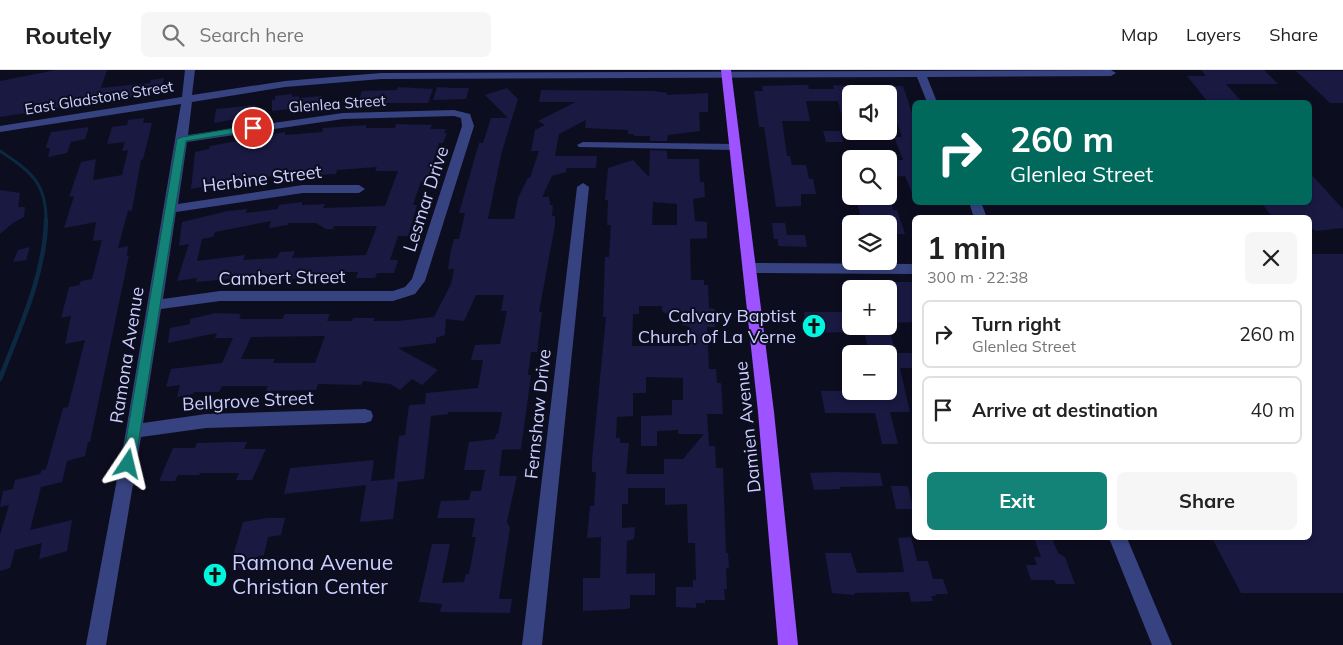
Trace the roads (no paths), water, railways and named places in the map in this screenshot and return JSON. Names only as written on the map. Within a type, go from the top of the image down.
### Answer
[{"type":"main road","name":"Damien Avenue","points":[[726,72],[766,412],[788,645]]},
{"type":"street","name":"Ramona Avenue","points":[[96,645],[134,432],[169,209],[182,139],[185,100],[190,70]]},
{"type":"street","name":"East Gladstone Street","points":[[0,129],[336,78],[475,72],[726,72],[920,75],[1110,72]]},
{"type":"street","points":[[920,75],[931,100]]},
{"type":"street","name":"Glenlea Street","points":[[182,139],[343,116],[454,113],[466,116]]},
{"type":"street","name":"Lesmar Drive","points":[[410,291],[418,281],[462,145],[468,126],[466,116]]},
{"type":"street","points":[[583,145],[734,146]]},
{"type":"street","name":"Fernshaw Drive","points":[[532,645],[583,187]]},
{"type":"street","name":"Herbine Street","points":[[169,209],[303,189],[359,189]]},
{"type":"street","points":[[749,268],[912,270]]},
{"type":"street","name":"Cambert Street","points":[[154,305],[220,296],[393,296],[410,291]]},
{"type":"street","name":"Bellgrove Street","points":[[134,432],[206,421],[365,416]]},
{"type":"street","points":[[1119,540],[1162,645]]},
{"type":"waterway","points":[[0,151],[20,165],[35,179],[43,197],[46,220]]},
{"type":"waterway","points":[[0,379],[23,321],[36,281],[45,241],[46,220]]},
{"type":"place","name":"Calvary Baptist Church of La Verne","points":[[814,326]]},
{"type":"place","name":"Ramona Avenue Christian Center","points":[[215,575]]}]
